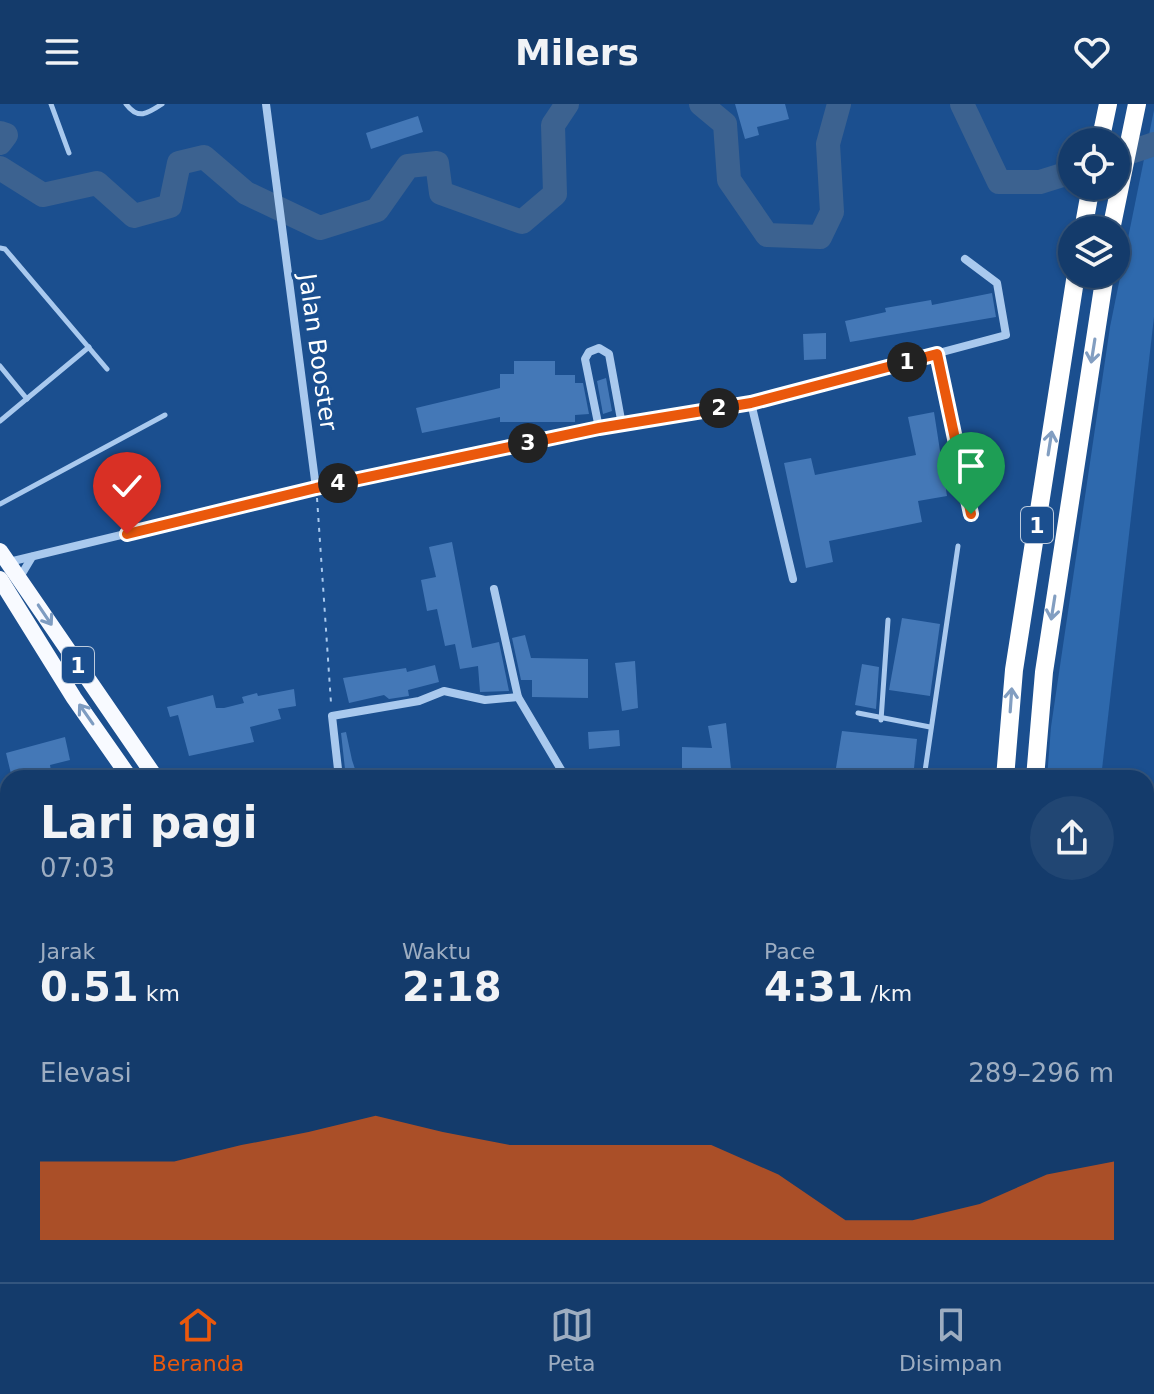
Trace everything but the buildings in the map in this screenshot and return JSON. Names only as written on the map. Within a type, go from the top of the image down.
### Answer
[{"type":"highway","points":[[1103,128],[1108,104]]},
{"type":"highway","points":[[1113,216],[1135,113]]},
{"type":"highway","name":"1","points":[[1006,770],[1014,670],[1074,288]]},
{"type":"highway","name":"1","points":[[1036,770],[1044,672],[1103,288]]},
{"type":"highway","name":"1","points":[[5,556],[151,770]]},
{"type":"highway","name":"1","points":[[0,579],[74,698],[124,770]]},
{"type":"street","name":"Jalan Booster","points":[[266,104],[316,488]]},
{"type":"street","points":[[5,556],[32,557],[316,488],[599,428],[751,403],[1007,333],[997,283],[965,259]]},
{"type":"street","points":[[599,428],[585,359],[589,352],[599,348],[609,354],[622,425]]},
{"type":"street","points":[[937,354],[971,514]]},
{"type":"street","points":[[751,403],[793,579]]},
{"type":"street","points":[[20,577],[32,557]]},
{"type":"street","points":[[494,589],[518,697],[561,770]]},
{"type":"street","points":[[338,770],[332,716],[419,701],[444,691],[485,700],[518,697]]},
{"type":"lane","points":[[51,104],[69,153]]},
{"type":"lane","points":[[126,104],[140,116],[162,104]]},
{"type":"lane","points":[[0,248],[107,369]]},
{"type":"lane","points":[[0,421],[89,347]]},
{"type":"lane","points":[[0,366],[27,399]]},
{"type":"lane","points":[[0,504],[165,415]]},
{"type":"lane","points":[[925,770],[958,546]]},
{"type":"lane","points":[[881,720],[888,620]]},
{"type":"lane","points":[[858,713],[881,720],[930,727]]},
{"type":"path","points":[[316,488],[332,716]]},
{"type":"shaded area","points":[[1154,110],[1154,317],[1102,770],[1048,770],[1051,727],[1110,327],[1118,288],[1130,288],[1130,228]]},
{"type":"waterway","points":[[0,168],[43,195],[97,183],[134,216],[170,206],[179,163],[204,157],[246,193],[320,228],[377,210],[408,166],[437,163],[441,193],[522,222],[555,194],[553,125],[567,104]]},
{"type":"waterway","points":[[701,104],[725,124],[729,180],[767,235],[820,237],[832,212],[828,144],[839,104]]},
{"type":"waterway","points":[[962,104],[999,182],[1040,182],[1058,176]]},
{"type":"waterway","points":[[0,133],[6,135],[0,143]]},
{"type":"waterway","points":[[1130,152],[1154,144]]},
{"type":"route","points":[[127,534],[316,488],[599,428],[751,403],[937,354],[971,514]]}]
